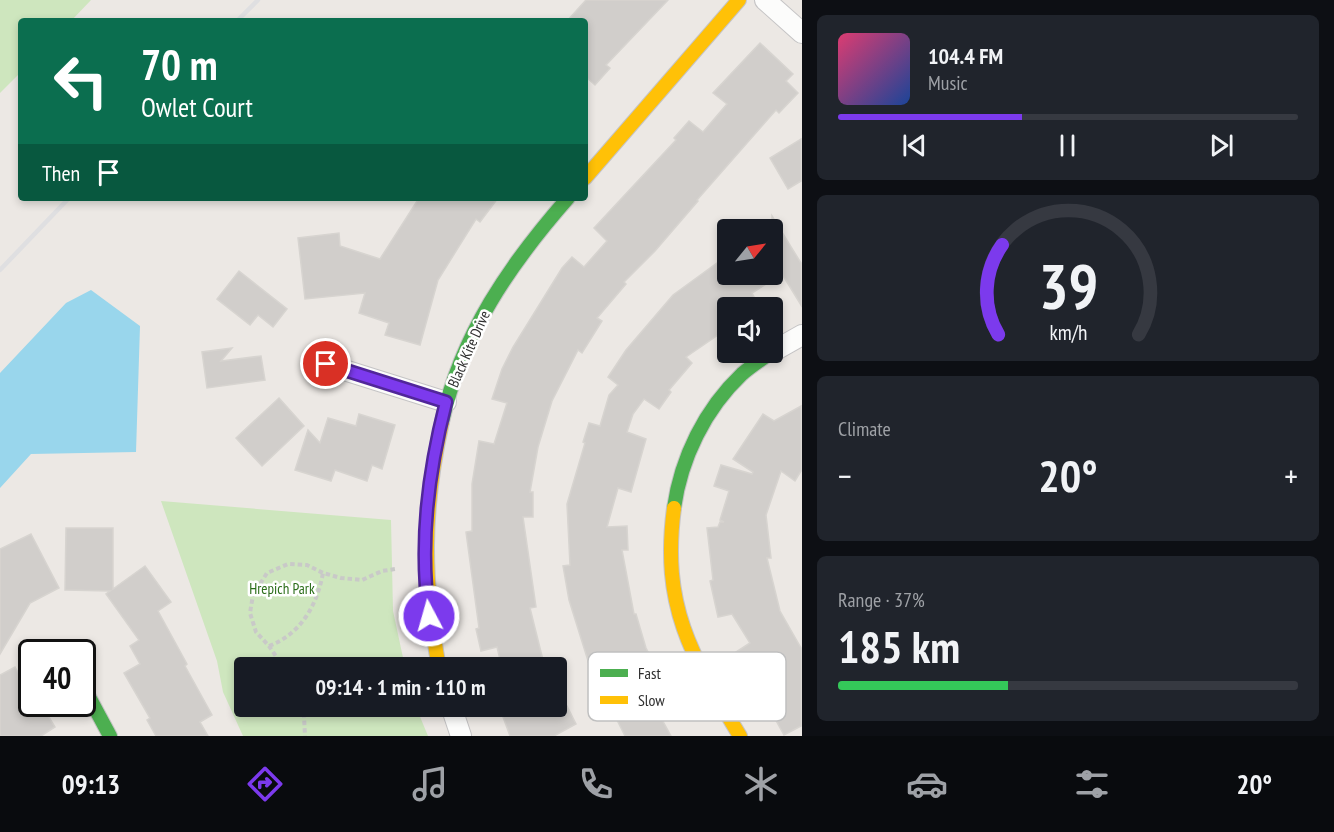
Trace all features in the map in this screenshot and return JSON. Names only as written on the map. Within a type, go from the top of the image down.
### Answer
[{"type":"street","points":[[588,175],[739,0]]},
{"type":"street","points":[[765,0],[801,33]]},
{"type":"street","name":"Black Kite Drive","points":[[437,657],[426,595],[424,541],[427,498],[446,402],[477,324],[508,272],[565,201]]},
{"type":"street","points":[[783,346],[801,335]]},
{"type":"street","points":[[693,652],[676,606],[670,567],[670,533],[676,494],[687,456],[719,399],[738,379],[758,363]]},
{"type":"street","points":[[326,364],[446,402]]},
{"type":"street","points":[[96,710],[110,736]]},
{"type":"street","points":[[455,717],[461,736]]},
{"type":"street","points":[[732,721],[740,736]]},
{"type":"path","points":[[277,657],[256,632],[250,613],[253,594],[267,573],[288,564],[307,565],[341,578],[362,580],[382,571],[395,569]]},
{"type":"path","points":[[270,646],[280,642],[312,611],[320,590],[323,573]]},
{"type":"path","points":[[304,717],[305,736]]},
{"type":"green space","points":[[0,0],[91,0],[74,18],[18,18],[18,75],[0,93]]},
{"type":"green space","name":"Hrepich Park","points":[[161,501],[391,520],[393,611],[403,657],[234,657],[234,716],[223,692],[217,661]]},
{"type":"green space","name":"Hrepich Park","points":[[234,717],[420,717],[428,736],[243,736]]},
{"type":"water","points":[[91,290],[140,326],[136,452],[31,454],[0,488],[0,373],[66,303]]},
{"type":"building","points":[[586,0],[668,0],[606,65],[610,68],[595,85],[588,79],[588,18],[570,18]]},
{"type":"building","points":[[760,43],[793,74],[786,81],[798,93],[779,113],[776,110],[655,251],[624,282],[626,284],[597,318],[602,321],[582,353],[578,350],[552,401],[538,447],[530,492],[533,492],[533,517],[523,517],[536,607],[530,608],[542,657],[499,657],[497,647],[481,651],[476,629],[479,628],[466,532],[472,531],[472,484],[479,441],[494,444],[507,403],[492,399],[502,369],[562,268],[572,257],[584,267],[607,241],[594,228],[676,140],[674,138],[689,121],[703,132],[727,104],[713,93]]},
{"type":"building","points":[[801,139],[801,181],[788,189],[770,158]]},
{"type":"building","points":[[417,201],[496,201],[480,222],[476,219],[438,280],[420,345],[385,335],[389,323],[359,313],[365,293],[305,299],[298,238],[339,233],[340,246],[380,259]]},
{"type":"building","points":[[783,234],[801,263],[801,305],[783,276]]},
{"type":"building","points":[[717,263],[717,285],[765,285],[752,293],[754,297],[717,297],[717,336],[686,357],[692,363],[669,390],[671,392],[659,409],[644,399],[633,414],[627,432],[646,439],[631,492],[618,488],[607,527],[627,526],[628,550],[622,550],[634,614],[636,614],[648,652],[588,652],[588,661],[569,600],[563,566],[570,565],[567,504],[589,423],[600,426],[609,395],[618,385],[608,377],[626,350],[673,295]]},
{"type":"building","points":[[239,271],[287,309],[273,327],[258,315],[250,325],[217,299]]},
{"type":"building","points":[[232,348],[221,361],[261,356],[265,380],[207,388],[202,352]]},
{"type":"building","points":[[279,398],[304,426],[262,466],[236,438]]},
{"type":"building","points":[[801,406],[801,471],[795,481],[781,471],[766,515],[771,558],[767,558],[780,611],[801,648],[801,726],[784,735],[776,721],[786,721],[786,652],[736,652],[750,643],[732,614],[718,617],[710,581],[713,580],[707,528],[718,527],[720,522],[724,522],[720,520],[729,491],[714,486],[721,465],[752,474],[753,472],[733,459],[763,414],[774,421]]},
{"type":"building","points":[[359,414],[395,425],[382,469],[372,465],[367,481],[335,470],[331,481],[295,470],[308,430],[320,443],[328,418],[356,426]]},
{"type":"building","points":[[66,528],[113,528],[113,589],[145,566],[171,602],[158,611],[212,715],[200,722],[208,736],[156,736],[147,720],[150,718],[124,673],[140,664],[130,646],[139,640],[106,594],[110,591],[65,590]]},
{"type":"building","points":[[31,534],[59,588],[30,603],[0,654],[0,549]]},
{"type":"building","points":[[15,667],[18,672],[18,717],[49,717],[55,727],[41,736],[0,736],[0,675]]},
{"type":"building","points":[[567,706],[576,724],[554,736],[510,736],[503,717],[567,717]]},
{"type":"building","points":[[618,721],[663,721],[671,736],[625,736]]},
{"type":"railway","points":[[240,18],[258,0]]},
{"type":"railway","points":[[0,270],[66,201]]},
{"type":"traffic: fast","points":[[442,422],[450,390],[475,330],[490,302],[527,249],[565,201]]},
{"type":"traffic: fast","points":[[674,508],[682,471],[706,419],[729,388],[756,363]]},
{"type":"traffic: fast","points":[[96,710],[110,736]]},
{"type":"traffic: slow","points":[[588,175],[739,0]]},
{"type":"traffic: slow","points":[[437,657],[430,604],[427,545],[431,486],[442,422]]},
{"type":"traffic: slow","points":[[674,508],[671,543],[672,574],[676,602],[693,652]]},
{"type":"traffic: slow","points":[[731,721],[740,736]]},
{"type":"route","points":[[326,364],[446,402],[435,446],[427,498],[424,541],[429,616]]}]
